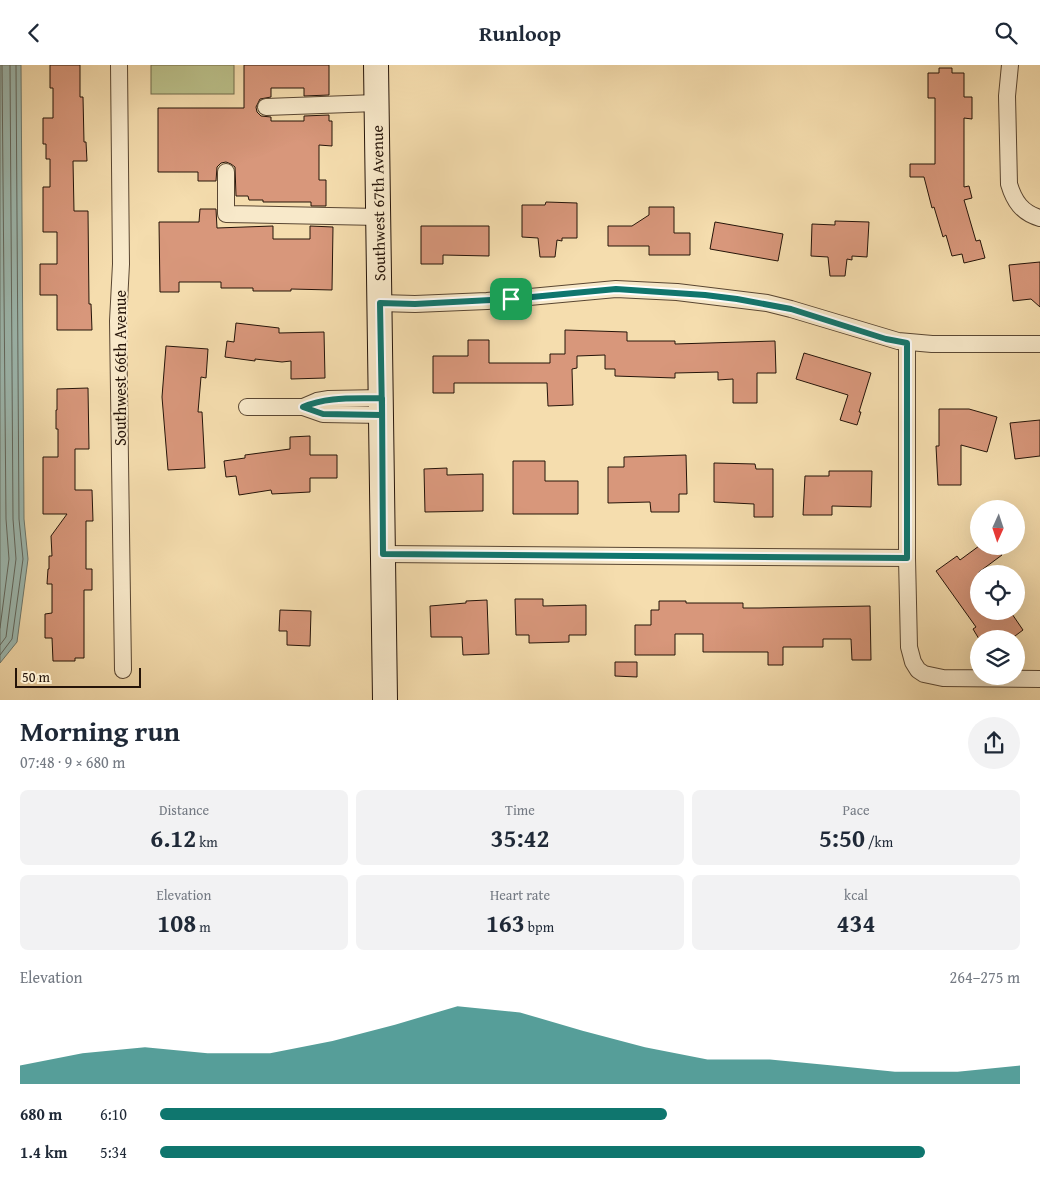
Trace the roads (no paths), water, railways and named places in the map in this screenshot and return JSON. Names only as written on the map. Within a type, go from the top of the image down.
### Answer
[{"type":"main road","name":"Southwest 67th Avenue","points":[[376,65],[385,700]]},
{"type":"street","name":"Southwest 66th Avenue","points":[[119,65],[121,264],[118,321],[123,670]]},
{"type":"street","points":[[1010,65],[1007,96],[1009,184],[1012,195],[1021,208],[1029,214],[1040,218]]},
{"type":"street","points":[[266,107],[376,103]]},
{"type":"street","points":[[226,172],[226,215],[379,217]]},
{"type":"street","points":[[380,303],[415,304],[487,301],[616,289],[677,292],[767,303],[886,339],[907,343],[1040,344]]},
{"type":"street","points":[[907,343],[907,558],[909,647],[913,662],[918,670],[924,674],[943,678],[1040,679]]},
{"type":"street","points":[[246,407],[303,407],[323,414],[382,406]]},
{"type":"street","points":[[383,554],[907,558]]},
{"type":"water","points":[[0,65],[21,65],[24,519],[28,559],[17,642],[0,663]]}]
